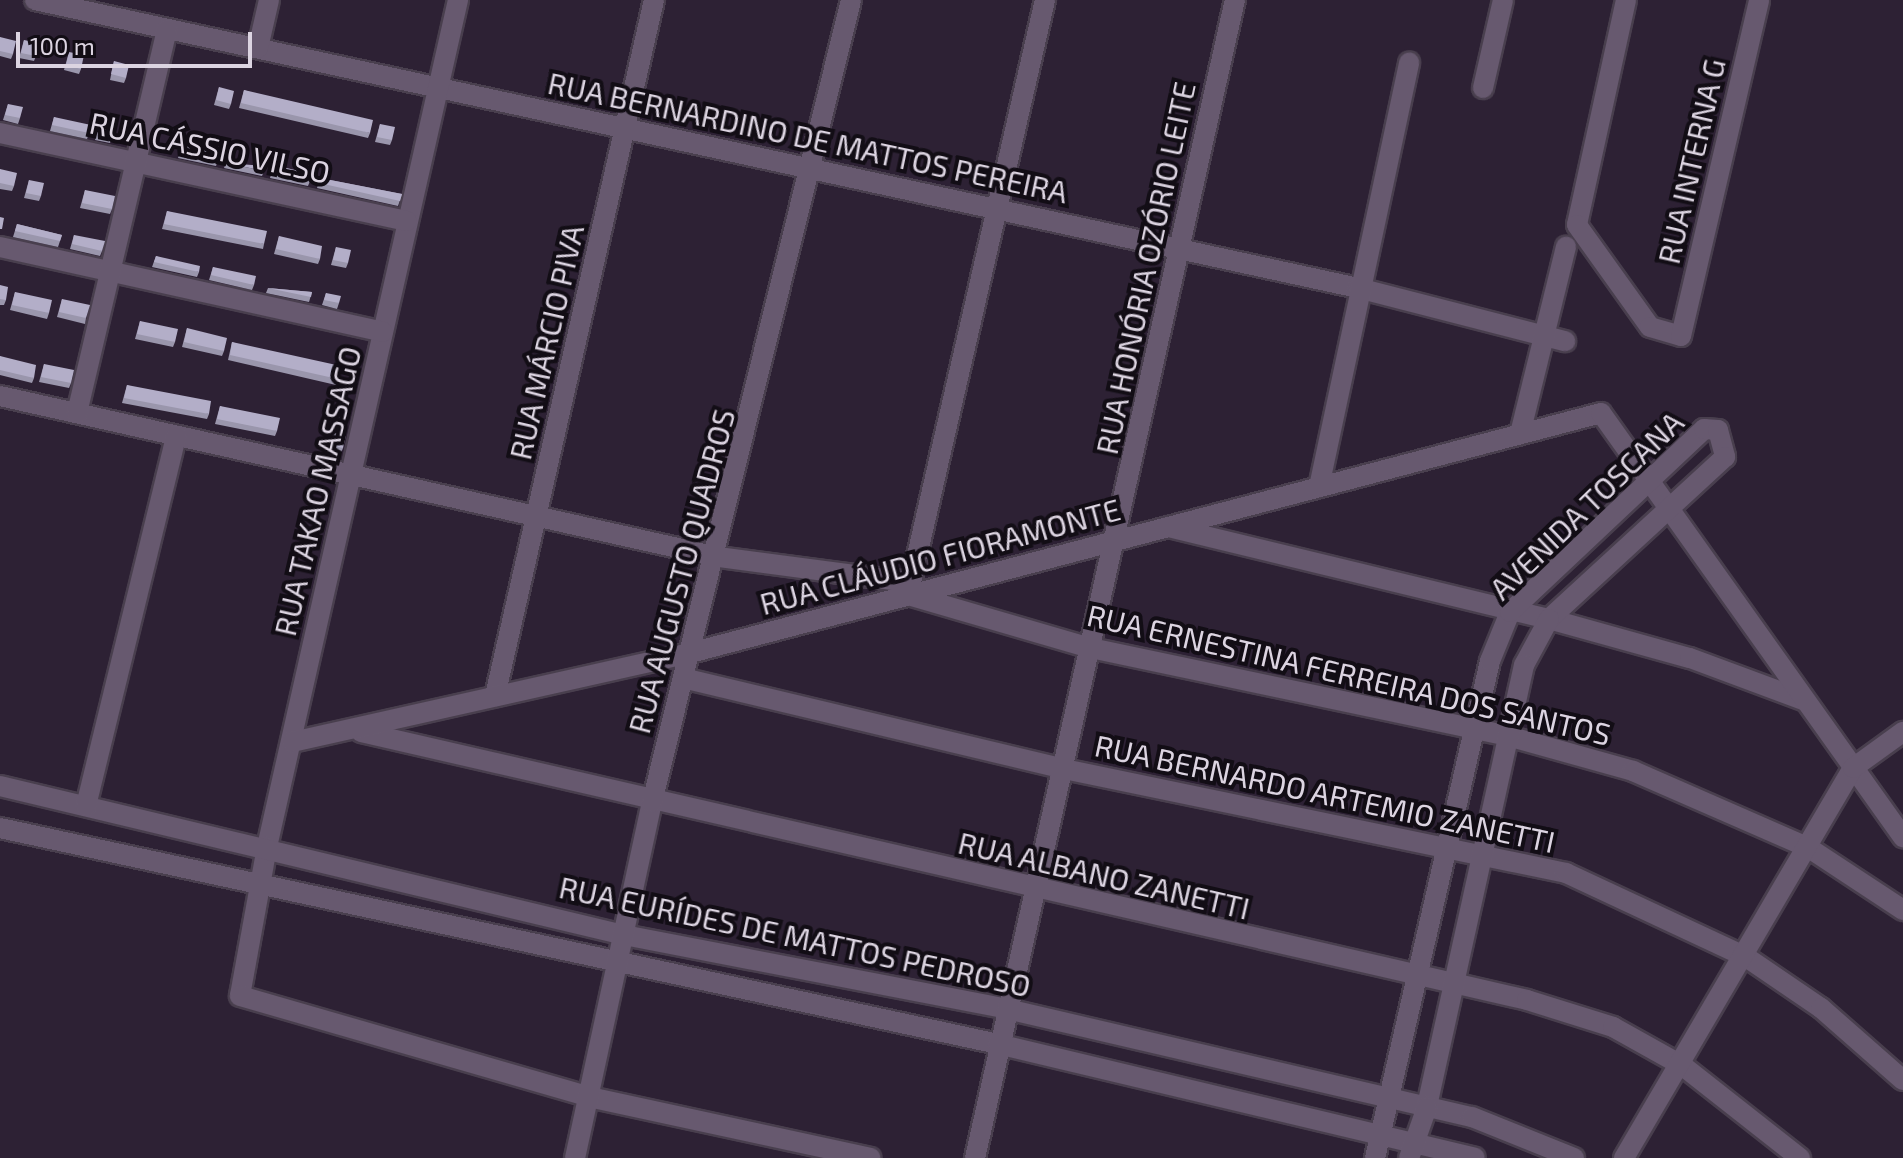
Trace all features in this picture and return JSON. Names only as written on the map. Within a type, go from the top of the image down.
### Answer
[{"type":"street","name":"RUA BERNARDINO DE MATTOS PEREIRA","points":[[35,0],[84,5],[167,29],[1358,288],[1565,341]]},
{"type":"street","points":[[258,48],[269,0]]},
{"type":"street","name":"RUA TAKAO MASSAGO","points":[[458,0],[267,847],[240,996],[589,1097]]},
{"type":"street","name":"RUA MÁRCIO PIVA","points":[[495,696],[654,0]]},
{"type":"street","name":"RUA AUGUSTO QUADROS","points":[[575,1158],[652,802],[718,557],[851,0]]},
{"type":"street","points":[[0,396],[718,557],[908,588],[1045,0]]},
{"type":"street","name":"RUA HONÓRIA OZÓRIO LEITE","points":[[975,1158],[998,1044],[1116,540],[1235,0]]},
{"type":"street","points":[[1483,88],[1503,0]]},
{"type":"street","name":"RUA INTERNA G","points":[[1626,0],[1577,225],[1650,327],[1681,336],[1759,0]]},
{"type":"street","points":[[77,413],[167,29]]},
{"type":"street","points":[[1319,487],[1358,288],[1409,62]]},
{"type":"street","name":"RUA CÁSSIO VILSO","points":[[0,133],[407,221]]},
{"type":"street","points":[[0,247],[383,332]]},
{"type":"street","points":[[1520,434],[1566,247]]},
{"type":"street","name":"RUA CLÁUDIO FIORAMONTE","points":[[292,742],[357,732],[495,696],[690,653],[908,588],[1168,527],[1601,413],[1649,481]]},
{"type":"street","name":"AVENIDA TOSCANA","points":[[1375,1158],[1392,1100],[1474,729],[1510,612],[1704,429],[1718,430],[1725,457],[1549,619],[1524,665],[1427,1107],[1414,1152]]},
{"type":"street","points":[[86,806],[176,436]]},
{"type":"street","points":[[1649,481],[1903,837]]},
{"type":"street","points":[[1168,527],[1549,619],[1690,658],[1803,700]]},
{"type":"street","name":"RUA ERNESTINA FERREIRA DOS SANTOS","points":[[908,588],[1091,648],[1508,736],[1633,771],[1809,848],[1903,910]]},
{"type":"street","name":"RUA BERNARDO ARTEMIO ZANETTI","points":[[683,678],[1064,769],[1566,873],[1746,957],[1821,1008],[1903,1080]]},
{"type":"street","name":"RUA ALBANO ZANETTI","points":[[357,732],[1036,892],[1454,983],[1613,1027],[1683,1066],[1800,1158]]},
{"type":"street","points":[[1624,1158],[1683,1066],[1853,768],[1903,732]]},
{"type":"street","name":"RUA EURÍDES DE MATTOS PEDROSO","points":[[0,786],[267,847],[624,935],[1007,1009],[1427,1107],[1574,1158]]},
{"type":"street","name":"RUA EURÍDES DE MATTOS PEDROSO","points":[[0,828],[998,1044],[1379,1137],[1414,1152],[1475,1158]]},
{"type":"street","points":[[589,1097],[870,1158]]},
{"type":"building","points":[[0,37],[16,41],[13,54],[0,51]]},
{"type":"building","points":[[24,40],[39,43],[36,56],[21,53]]},
{"type":"building","points":[[69,52],[84,55],[81,69],[66,65]]},
{"type":"building","points":[[114,61],[129,65],[126,78],[111,74]]},
{"type":"building","points":[[219,87],[234,91],[231,104],[216,100]]},
{"type":"building","points":[[244,90],[373,120],[370,133],[241,103]]},
{"type":"building","points":[[8,104],[23,107],[20,118],[5,115]]},
{"type":"building","points":[[54,117],[91,125],[89,133],[52,125]]},
{"type":"building","points":[[99,124],[114,127],[112,138],[97,135]]},
{"type":"building","points":[[380,124],[395,127],[392,140],[377,137]]},
{"type":"building","points":[[182,144],[220,153],[218,161],[180,153]]},
{"type":"building","points":[[226,163],[265,166],[264,171]]},
{"type":"building","points":[[274,165],[312,174],[310,181],[272,173]]},
{"type":"building","points":[[0,169],[17,173],[14,186],[0,183]]},
{"type":"building","points":[[320,178],[402,194],[400,201],[319,183]]},
{"type":"building","points":[[29,180],[44,183],[41,196],[26,193]]},
{"type":"building","points":[[85,190],[115,196],[112,209],[82,203]]},
{"type":"building","points":[[167,211],[267,231],[264,244],[164,224]]},
{"type":"building","points":[[17,224],[62,235],[60,241],[15,231]]},
{"type":"building","points":[[74,235],[105,241],[102,251],[72,244]]},
{"type":"building","points":[[279,236],[322,246],[320,259],[276,249]]},
{"type":"building","points":[[336,247],[351,250],[348,263],[333,260]]},
{"type":"building","points":[[156,256],[200,266],[199,272],[154,262]]},
{"type":"building","points":[[213,267],[256,276],[254,285],[211,275]]},
{"type":"building","points":[[0,285],[8,287],[6,300],[0,299]]},
{"type":"building","points":[[268,288],[312,292],[311,297]]},
{"type":"building","points":[[15,292],[52,300],[49,313],[12,305]]},
{"type":"building","points":[[326,293],[341,296],[339,303],[324,300]]},
{"type":"building","points":[[62,299],[90,305],[86,318],[59,312]]},
{"type":"building","points":[[140,321],[178,329],[175,342],[137,334]]},
{"type":"building","points":[[187,328],[227,338],[224,351],[184,342]]},
{"type":"building","points":[[232,342],[341,366],[338,379],[230,355]]},
{"type":"building","points":[[0,356],[36,365],[34,378],[0,370]]},
{"type":"building","points":[[44,364],[74,370],[71,383],[41,377]]},
{"type":"building","points":[[127,385],[211,401],[209,414],[124,398]]},
{"type":"building","points":[[220,406],[280,418],[277,431],[217,419]]},
{"type":"building","points":[[331,432],[346,435],[343,448],[328,445]]}]
